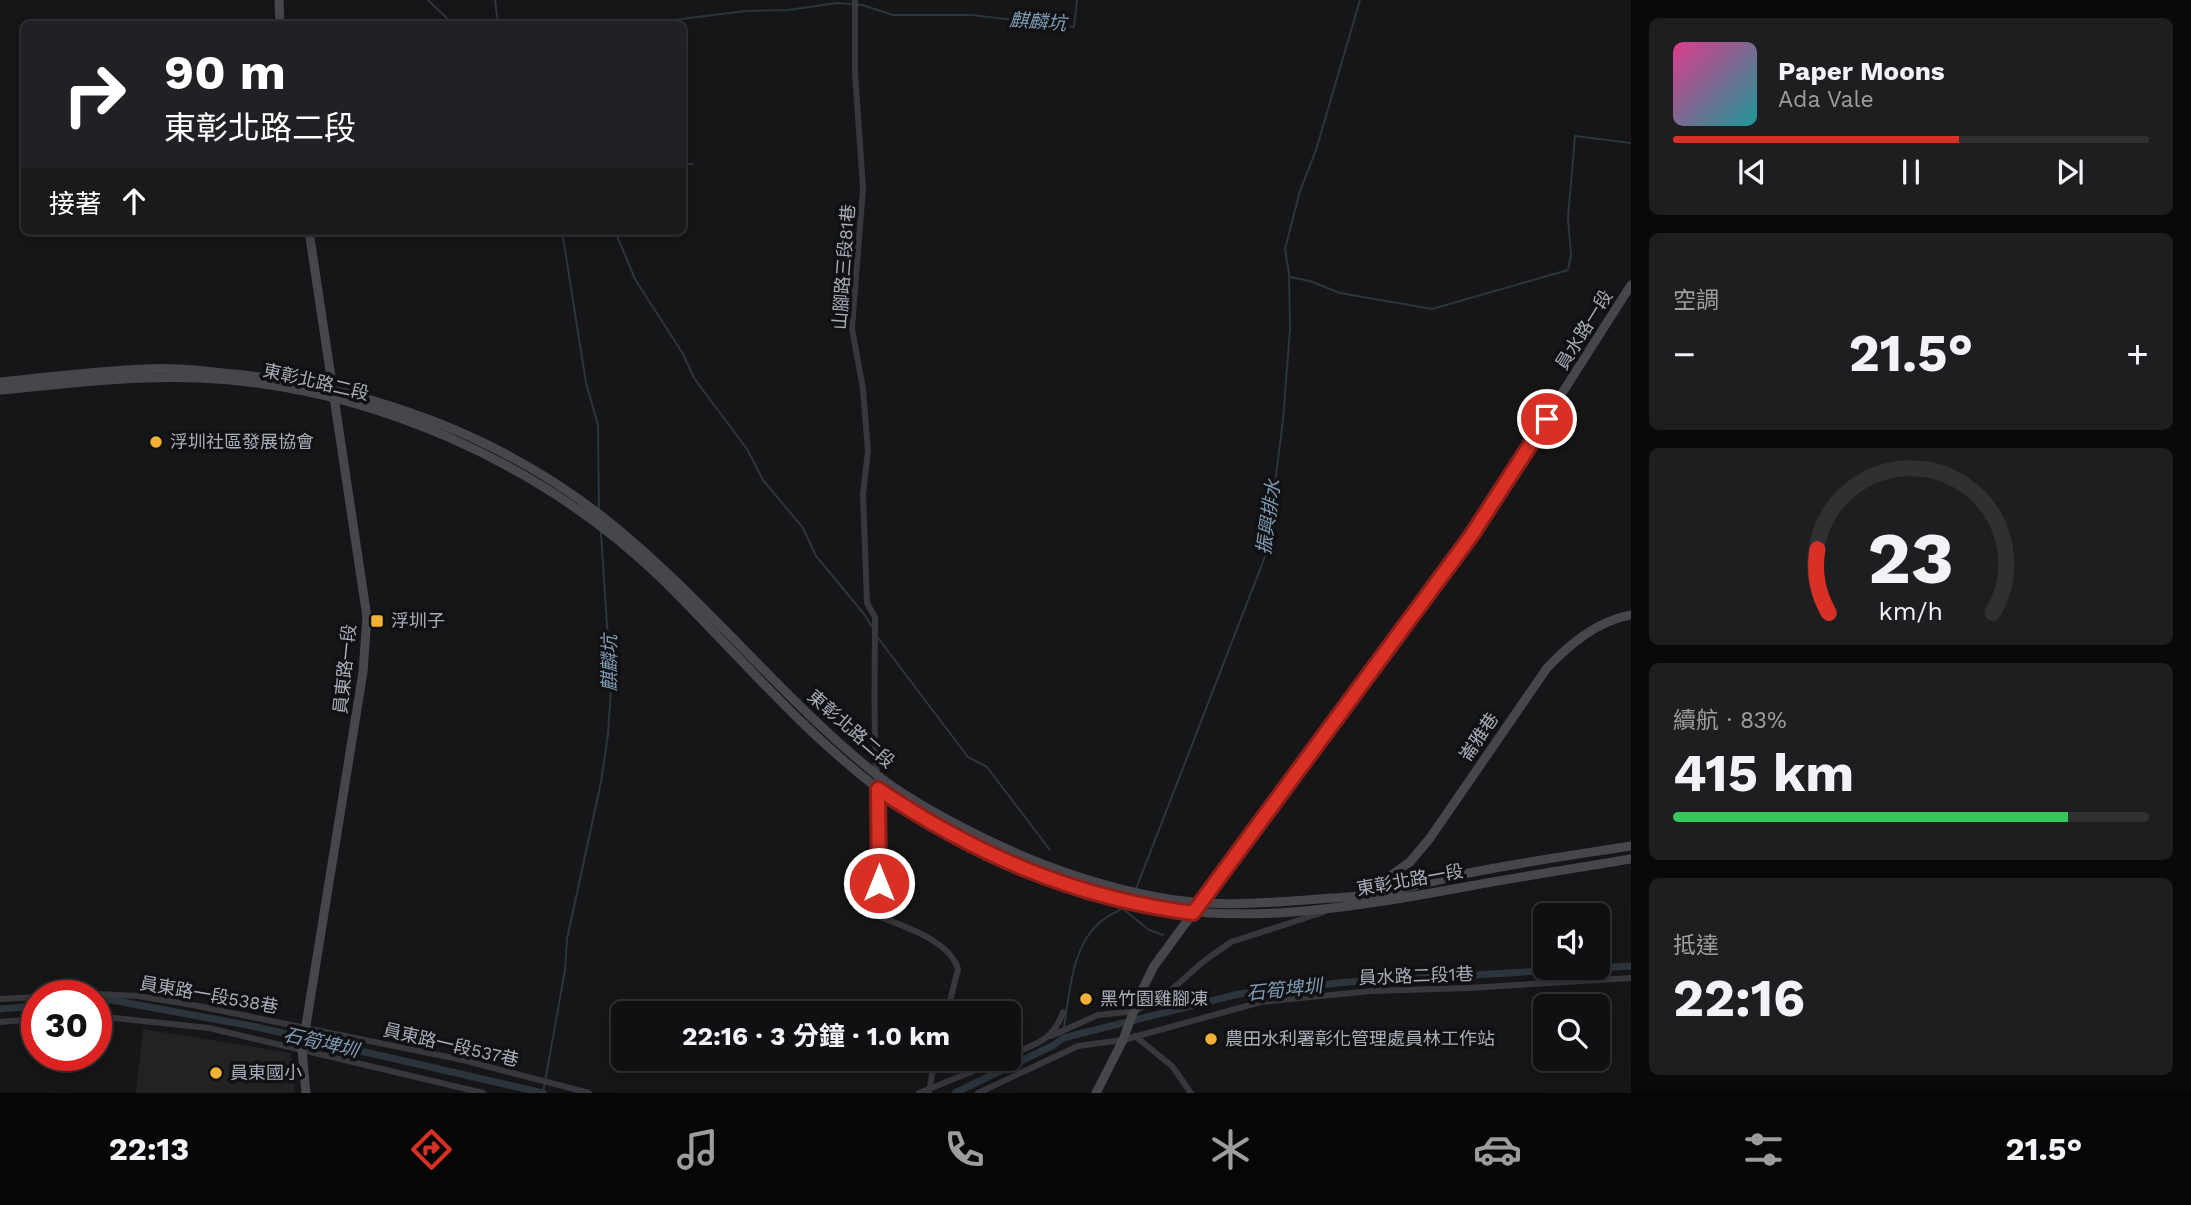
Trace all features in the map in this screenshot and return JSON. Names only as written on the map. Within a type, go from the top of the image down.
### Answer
[{"type":"street","points":[[279,0],[279,21]]},
{"type":"street","name":"山腳路三段81巷","points":[[855,0],[855,73],[863,188],[852,328],[863,389],[868,450],[863,494],[867,603],[875,617],[879,883],[875,915],[920,933],[951,955],[958,969],[950,1001]]},
{"type":"street","name":"員東路一段","points":[[306,1093],[302,1050],[366,648],[365,597],[310,235]]},
{"type":"street","name":"員水路一段","points":[[1096,1093],[1123,1040],[1136,1011],[1140,993],[1154,966],[1471,536],[1631,285]]},
{"type":"street","name":"東彰北路二段","points":[[0,382],[147,368],[201,370],[271,377],[419,414],[536,470],[666,571],[797,703],[878,776],[930,810],[1031,861],[1067,874],[1126,890],[1200,904]]},
{"type":"street","name":"東彰北路二段","points":[[0,390],[147,377],[201,378],[333,394]]},
{"type":"street","name":"東彰北路二段","points":[[601,521],[790,710],[878,789],[925,820],[976,848],[1030,872],[1070,887],[1125,901],[1193,913]]},
{"type":"street","name":"崙雅巷","points":[[1380,898],[1386,879],[1410,862],[1430,838],[1547,668],[1567,648],[1595,628],[1631,615]]},
{"type":"street","name":"東彰北路一段","points":[[1193,913],[1261,915],[1331,909],[1475,871],[1631,846]]},
{"type":"street","name":"東彰北路一段","points":[[1200,904],[1380,898],[1631,859]]},
{"type":"street","points":[[1021,1051],[1098,1015],[1136,1011],[1170,991],[1231,942],[1305,920],[1331,909]]},
{"type":"street","name":"員水路二段1巷","points":[[978,1093],[1077,1046],[1123,1040],[1261,1002],[1372,991],[1631,978]]},
{"type":"street","name":"員東路一段538巷","points":[[112,996],[138,996],[306,1026]]},
{"type":"street","points":[[0,999],[21,998]]},
{"type":"street","points":[[1051,1036],[1058,1027],[1063,1012]]},
{"type":"street","points":[[112,1018],[209,1028],[483,1093]]},
{"type":"street","points":[[0,1022],[21,1021]]},
{"type":"street","name":"員東路一段537巷","points":[[306,1026],[463,1060],[589,1093]]},
{"type":"street","points":[[1135,1036],[1172,1066],[1191,1093]]},
{"type":"street","points":[[929,1091],[933,1071]]},
{"type":"street","points":[[919,1093],[976,1071]]},
{"type":"shaded area","name":"員東國小","points":[[143,1029],[291,1053],[295,1093],[136,1093]]},
{"type":"waterway","points":[[428,0],[450,21]]},
{"type":"waterway","points":[[495,0],[498,21]]},
{"type":"waterway","name":"麒麟坑","points":[[634,21],[788,10],[837,3],[862,5],[893,15],[972,15],[1074,27],[1077,0]]},
{"type":"waterway","name":"振興排水","points":[[1136,889],[1266,554],[1283,420],[1290,329],[1289,273],[1285,249],[1300,191],[1316,150],[1360,0]]},
{"type":"waterway","points":[[1290,277],[1310,281],[1340,293],[1432,309],[1568,270],[1571,255],[1568,218],[1575,136],[1631,143]]},
{"type":"waterway","points":[[686,164],[693,164]]},
{"type":"waterway","name":"麒麟坑","points":[[563,235],[586,383],[598,425],[599,510]]},
{"type":"waterway","points":[[617,235],[635,279],[683,354],[694,378],[747,449],[763,480],[803,528],[816,556],[872,627]]},
{"type":"waterway","name":"麒麟坑","points":[[543,1093],[565,970],[567,939],[601,782],[608,734],[612,674],[601,533]]},
{"type":"waterway","points":[[878,638],[968,757],[987,767],[1050,850]]},
{"type":"waterway","name":"振興排水","points":[[1064,1027],[1073,972],[1083,945],[1102,920],[1127,906]]},
{"type":"waterway","points":[[1123,909],[1149,930],[1163,935]]},
{"type":"waterway","name":"石筍埤圳","points":[[955,1093],[1054,1045],[1063,1038],[1239,994],[1348,982],[1631,966]]},
{"type":"waterway","name":"石筍埤圳","points":[[112,1000],[252,1026],[543,1093]]},
{"type":"waterway","name":"石筍埤圳","points":[[0,1009],[21,1007]]},
{"type":"place","name":"浮圳社區發展協會","points":[[156,442]]},
{"type":"place","name":"浮圳子","points":[[377,621]]},
{"type":"place","name":"黑竹園雞腳凍","points":[[1086,999]]},
{"type":"place","name":"農田水利署彰化管理處員林工作站","points":[[1211,1039]]},
{"type":"place","name":"員東國小","points":[[216,1073]]},
{"type":"route","points":[[879,883],[878,789],[925,820],[976,848],[1030,872],[1112,899],[1193,913],[1471,536],[1547,419]]}]
